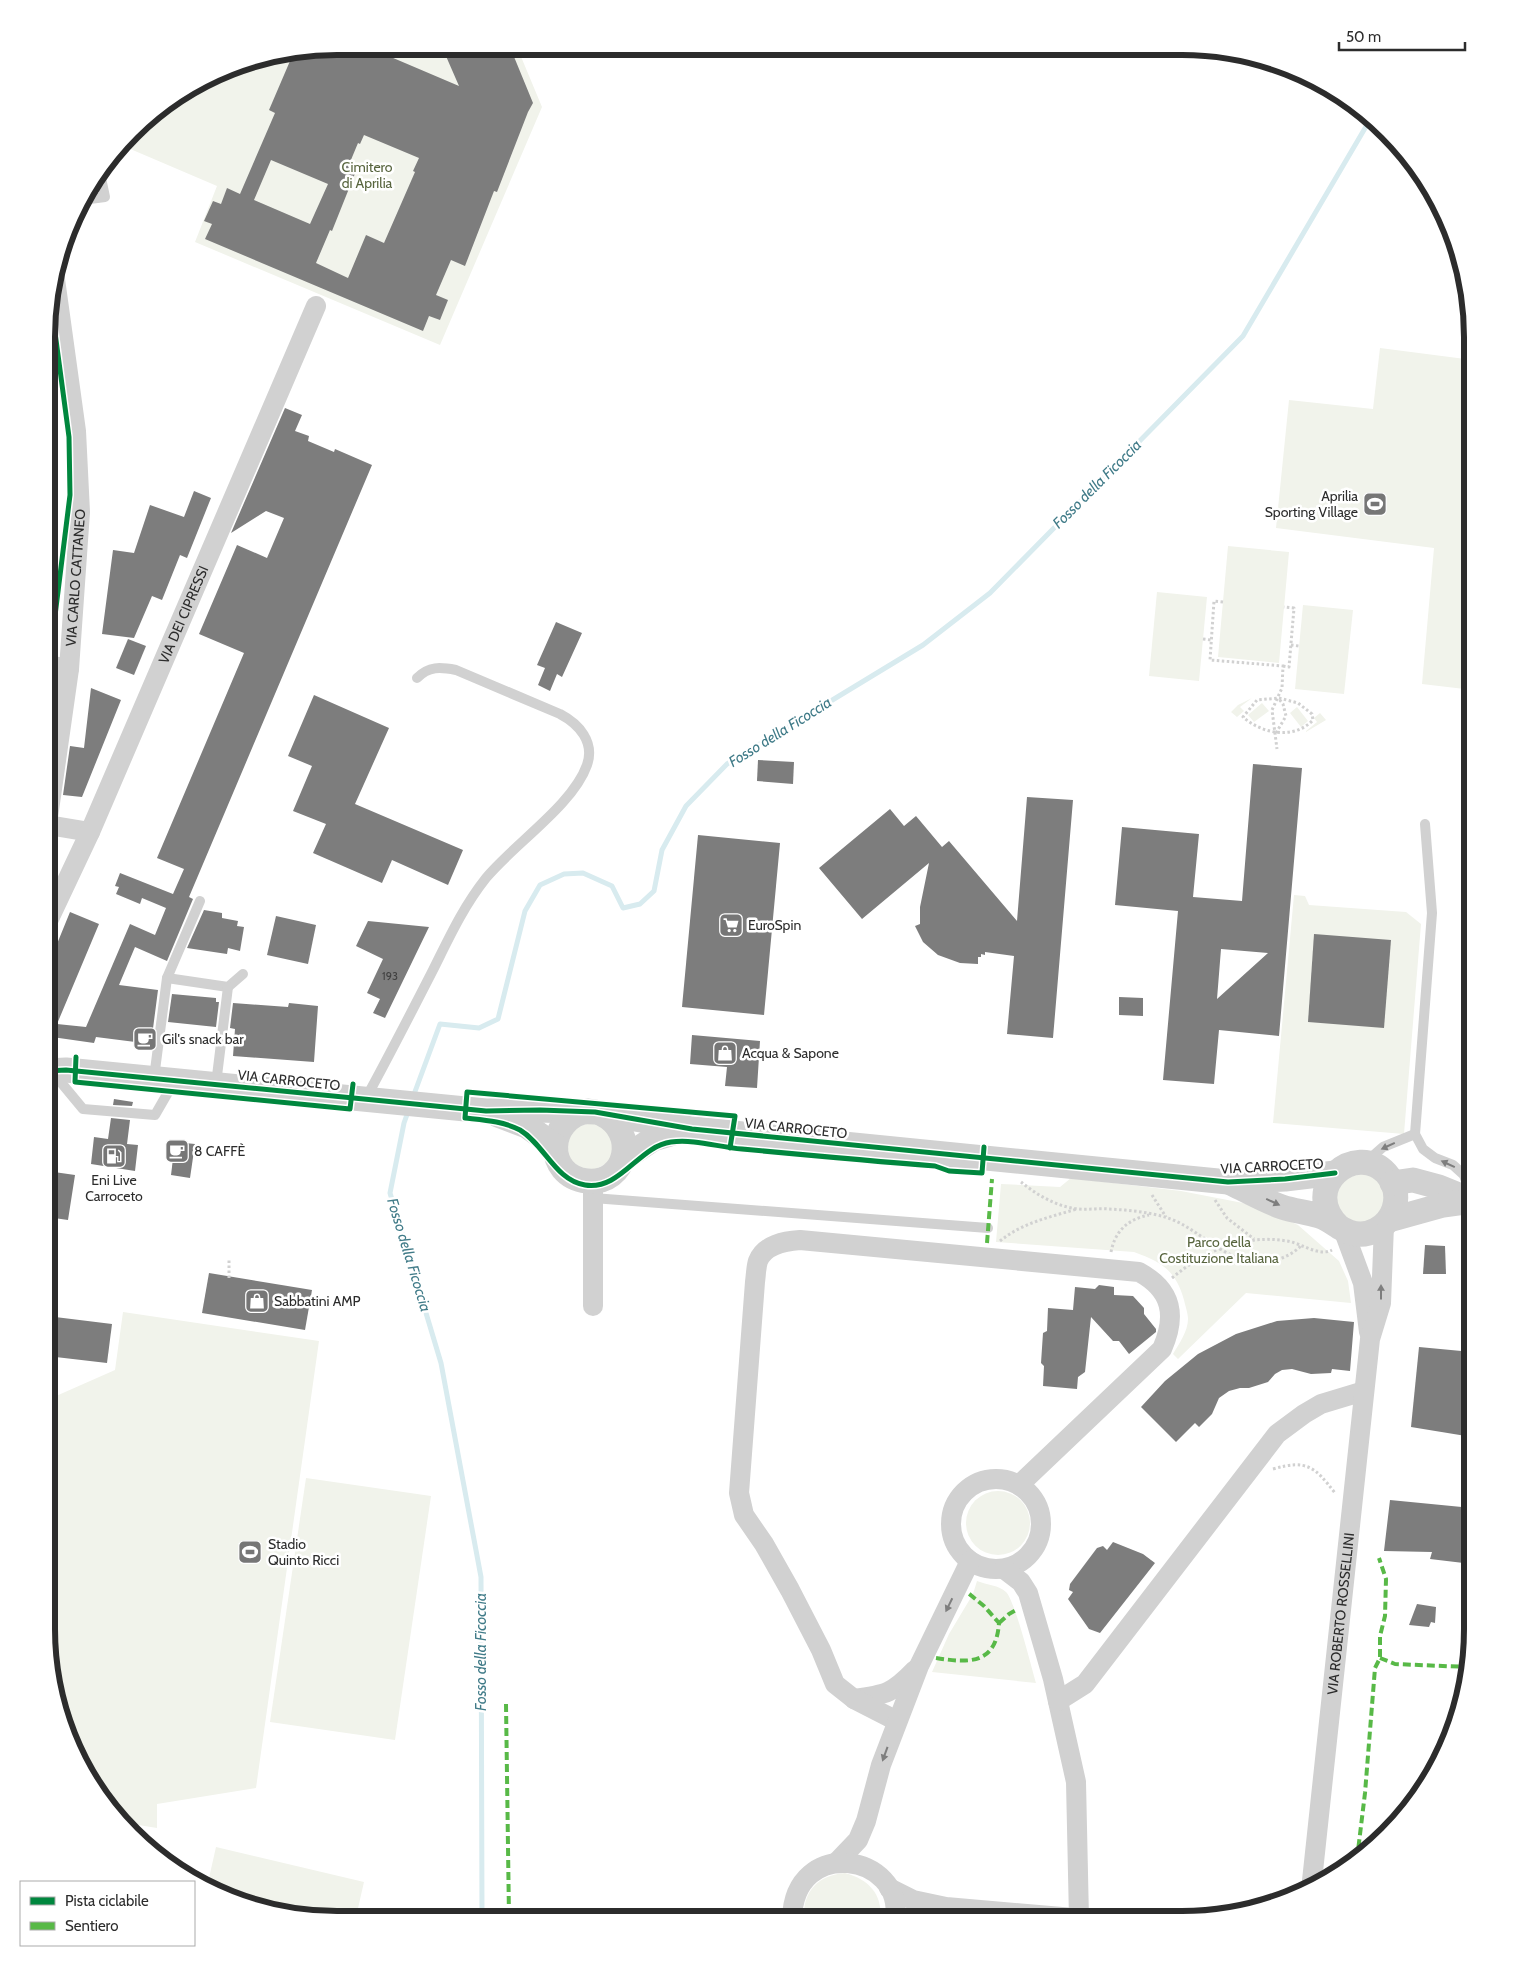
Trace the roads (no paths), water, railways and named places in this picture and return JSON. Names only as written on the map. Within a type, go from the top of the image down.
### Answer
[{"type":"street","name":"VIA CARLO CATTANEO","points":[[55,768],[69,669],[79,541],[80,482],[71,393],[58,297]]},
{"type":"street","name":"VIA DEI CIPRESSI","points":[[55,906],[90,832],[316,306]]},
{"type":"street","points":[[55,667],[69,669]]},
{"type":"street","points":[[55,826],[90,832]]},
{"type":"street","name":"VIA CARROCETO","points":[[55,1068],[486,1111],[595,1112],[692,1128],[1221,1188],[1322,1217],[1338,1235]]},
{"type":"street","name":"VIA CARROCETO","points":[[486,1111],[527,1126],[555,1146]]},
{"type":"street","points":[[593,1306],[593,1189],[565,1171],[558,1160],[555,1146],[558,1134],[565,1122],[576,1114],[595,1112],[616,1122],[622,1132],[625,1148],[623,1159]]},
{"type":"street","name":"VIA CARROCETO","points":[[593,1189],[610,1175],[623,1159],[653,1139],[672,1132],[692,1128]]},
{"type":"street","points":[[1365,1163],[1380,1169],[1392,1183],[1396,1199],[1392,1214],[1386,1222]]},
{"type":"street","name":"VIA CARROCETO","points":[[1338,1235],[1327,1212],[1324,1198],[1327,1185],[1335,1173],[1345,1166],[1365,1163]]},
{"type":"street","name":"VIA CARROCETO","points":[[1221,1188],[1335,1173]]},
{"type":"street","points":[[1392,1183],[1413,1180],[1439,1187],[1464,1197]]},
{"type":"street","name":"VIA CARROCETO","points":[[1338,1235],[1371,1232],[1386,1222],[1443,1205],[1464,1201]]},
{"type":"street","name":"VIA ROBERTO ROSSELLINI","points":[[1312,1879],[1370,1339],[1381,1303],[1386,1222]]},
{"type":"street","name":"VIA ROBERTO ROSSELLINI","points":[[1338,1235],[1363,1283],[1370,1339]]},
{"type":"street","points":[[897,1721],[854,1699],[835,1684],[821,1650],[790,1590],[764,1544],[744,1515],[739,1493],[758,1260],[768,1249],[782,1242],[800,1240],[951,1256],[1138,1272],[1153,1280],[1164,1293],[1170,1311],[1169,1332],[1162,1349],[1020,1485]]},
{"type":"street","points":[[1058,1701],[1085,1684],[1276,1434],[1321,1404],[1364,1391]]},
{"type":"street","points":[[1028,1594],[1030,1562],[1040,1538],[1042,1523],[1039,1508],[1031,1495],[1020,1485],[1005,1479],[990,1479],[975,1484],[963,1493],[953,1513],[951,1521],[952,1536],[959,1550],[970,1561],[992,1569],[1004,1569],[1015,1566],[1033,1551]]},
{"type":"street","points":[[837,1862],[858,1840],[866,1822],[881,1765],[897,1721],[919,1666],[970,1561]]},
{"type":"street","points":[[1004,1569],[1021,1582],[1028,1594],[1058,1701],[1076,1782],[1084,1911]]},
{"type":"street","points":[[854,1699],[878,1696],[899,1687],[919,1666]]},
{"type":"street","points":[[793,1911],[798,1889],[808,1876],[821,1867],[837,1862],[852,1862],[867,1867],[879,1876],[888,1888],[894,1901],[895,1911]]},
{"type":"street","points":[[888,1888],[913,1900],[946,1907],[992,1911]]},
{"type":"lane","points":[[91,199],[105,197],[102,181]]},
{"type":"lane","points":[[366,1099],[454,925],[486,878],[576,788],[588,765],[590,752],[587,740],[580,729],[572,720],[560,714],[456,670],[440,667],[425,670],[417,678]]},
{"type":"lane","points":[[1425,824],[1432,913],[1415,1134],[1423,1149],[1434,1158],[1454,1165],[1464,1175]]},
{"type":"lane","points":[[55,1071],[83,1109],[155,1115],[165,1079],[167,978],[200,901]]},
{"type":"lane","points":[[216,1084],[228,987],[243,974]]},
{"type":"lane","points":[[167,978],[228,987]]},
{"type":"lane","points":[[1365,1163],[1383,1147],[1415,1134]]},
{"type":"lane","points":[[593,1189],[988,1228]]},
{"type":"waterway","name":"Fosso della Ficoccia","points":[[413,1097],[440,1024],[479,1028],[498,1019],[525,911],[540,885],[564,874],[583,873],[612,886],[623,908],[640,904],[654,891],[662,850],[686,806],[727,764],[923,645],[990,593],[1243,336],[1367,124]]},
{"type":"waterway","name":"Fosso della Ficoccia","points":[[409,1109],[404,1123],[390,1193],[441,1363],[481,1577],[482,1911]]},
{"type":"place","name":"Aprilia Sporting Village","points":[[1375,504]]},
{"type":"place","name":"EuroSpin","points":[[731,925]]},
{"type":"place","name":"Gil's snack bar","points":[[145,1039]]},
{"type":"place","name":"Acqua & Sapone","points":[[725,1053]]},
{"type":"place","name":"8 CAFFÈ","points":[[177,1151]]},
{"type":"place","name":"Eni Live Carroceto","points":[[114,1156]]},
{"type":"place","name":"Sabbatini AMP","points":[[257,1301]]},
{"type":"place","name":"Stadio Quinto Ricci","points":[[250,1552]]},
{"type":"park label","name":"Cimitero di Aprilia","points":[[367,176]]},
{"type":"park label","name":"Parco della Costituzione Italiana","points":[[1219,1250]]}]
